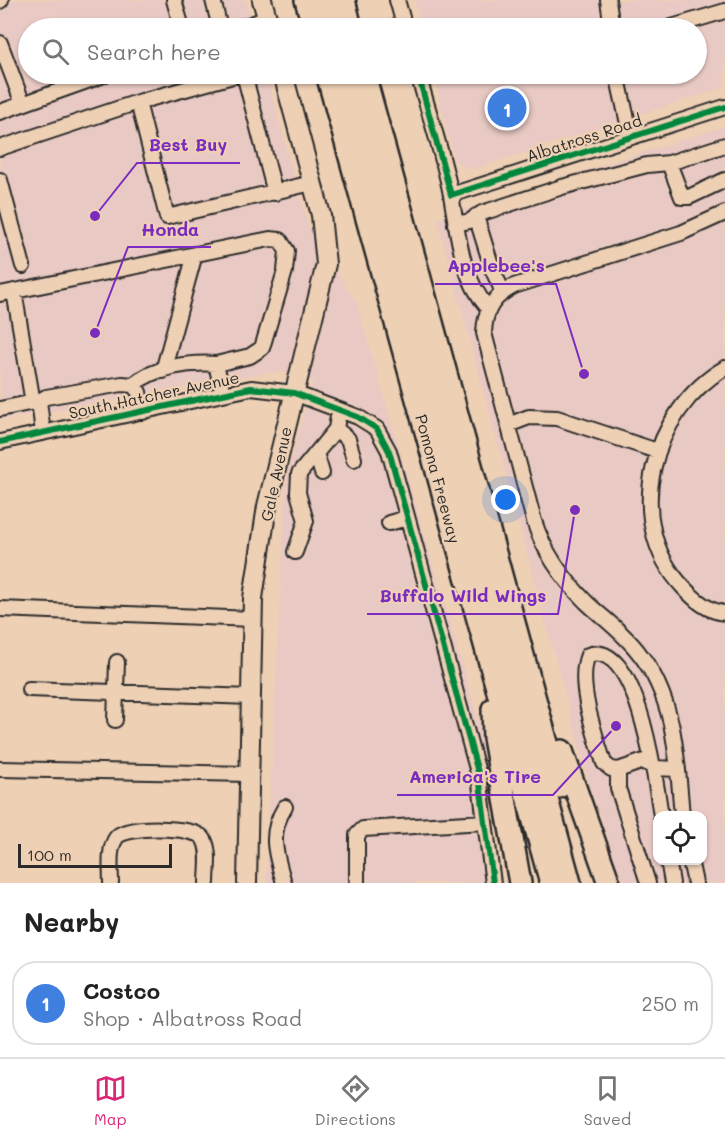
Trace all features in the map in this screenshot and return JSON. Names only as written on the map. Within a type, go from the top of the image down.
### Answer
[{"type":"highway","points":[[306,0],[311,18]]},
{"type":"highway","points":[[320,0],[325,18]]},
{"type":"highway","points":[[327,0],[332,18]]},
{"type":"highway","points":[[344,0],[348,18]]},
{"type":"highway","name":"Pomona Freeway","points":[[330,84],[550,883]]},
{"type":"highway","points":[[343,84],[562,883]]},
{"type":"highway","points":[[351,84],[570,883]]},
{"type":"highway","points":[[367,84],[515,619],[584,883]]},
{"type":"highway","points":[[515,619],[609,883]]},
{"type":"highway","points":[[492,678],[494,738],[520,883]]},
{"type":"main road","points":[[262,0],[267,18]]},
{"type":"main road","name":"Gale Avenue","points":[[247,883],[254,598],[267,506],[326,264],[321,215],[286,84]]},
{"type":"street","points":[[174,0],[179,18]]},
{"type":"street","points":[[213,0],[218,18]]},
{"type":"street","points":[[397,0],[402,18]]},
{"type":"street","points":[[608,0],[611,18]]},
{"type":"street","points":[[702,18],[725,11]]},
{"type":"street","points":[[0,43],[22,104]]},
{"type":"street","points":[[0,112],[79,84]]},
{"type":"street","points":[[0,148],[138,102],[205,84]]},
{"type":"street","points":[[245,84],[275,193]]},
{"type":"street","points":[[421,84],[451,195],[455,224],[470,280],[488,308]]},
{"type":"street","points":[[620,84],[631,137]]},
{"type":"street","points":[[138,102],[167,217],[312,183]]},
{"type":"street","name":"Albatross Road","points":[[451,195],[725,107]]},
{"type":"street","points":[[455,224],[470,221],[476,216],[573,184],[647,165],[669,163],[725,145]]},
{"type":"street","points":[[669,163],[682,197],[689,197],[725,180]]},
{"type":"street","points":[[0,180],[23,266]]},
{"type":"street","points":[[682,811],[673,726],[648,666],[620,631],[576,591],[544,546],[534,521],[484,333],[488,308],[503,292],[514,286],[681,232],[725,213]]},
{"type":"street","points":[[476,216],[493,271],[503,292]]},
{"type":"street","points":[[43,433],[7,293],[270,239],[280,240],[287,251],[285,271],[262,348],[250,356],[216,364],[197,363],[144,375],[133,385]]},
{"type":"street","points":[[164,370],[195,254]]},
{"type":"street","points":[[216,364],[223,394]]},
{"type":"street","points":[[725,368],[690,395],[670,422],[657,451],[651,484],[650,512],[659,550],[672,574],[692,596],[712,610],[725,613]]},
{"type":"street","points":[[0,409],[36,402],[46,397],[122,384],[133,385],[139,392],[143,412]]},
{"type":"street","name":"South Hatcher Avenue","points":[[0,442],[251,388],[294,393],[358,417],[377,429],[389,451],[479,776],[493,883]]},
{"type":"street","points":[[295,552],[306,521],[298,493],[299,474],[336,429],[339,410]]},
{"type":"street","points":[[508,425],[529,417],[557,418],[657,451]]},
{"type":"street","points":[[336,429],[348,439],[354,459]]},
{"type":"street","points":[[316,453],[322,473]]},
{"type":"street","points":[[389,523],[407,518]]},
{"type":"street","points":[[0,609],[253,619]]},
{"type":"street","points":[[660,811],[654,768],[645,724],[630,685],[608,655],[598,652],[588,655],[584,666],[587,686],[585,697],[604,763],[611,769],[618,770],[644,761],[654,768],[678,769]]},
{"type":"street","points":[[115,720],[117,662]]},
{"type":"street","points":[[29,689],[251,697]]},
{"type":"street","points":[[0,769],[249,774]]},
{"type":"street","points":[[618,770],[618,788],[648,883]]},
{"type":"street","points":[[284,883],[274,847],[276,822],[285,807]]},
{"type":"street","points":[[357,883],[357,835],[363,830],[485,822]]},
{"type":"street","points":[[111,883],[112,848],[117,836],[128,829],[193,830],[202,837],[207,846],[207,883]]},
{"type":"street","points":[[669,865],[672,883]]},
{"type":"street","points":[[691,865],[695,883]]},
{"type":"shaded area","points":[[0,0],[246,0],[251,18],[18,18],[18,84],[269,84],[308,225],[357,304],[481,729],[502,883],[266,883],[286,477],[313,380],[278,371],[0,420]]},
{"type":"shaded area","points":[[414,0],[725,0],[725,87],[470,170],[455,160],[436,84],[707,84],[707,18],[419,18]]},
{"type":"shaded area","points":[[725,126],[725,883],[622,883],[589,783],[437,219]]},
{"type":"cycle path","points":[[421,84],[451,195],[725,107]]},
{"type":"cycle path","points":[[0,442],[251,388],[294,393],[358,417],[377,429],[389,451],[479,776],[493,883]]},
{"type":"place","name":"Costco","points":[[507,108]]},
{"type":"place","name":"Best Buy","points":[[95,216]]},
{"type":"place","name":"Honda","points":[[95,333]]},
{"type":"place","name":"Applebee's","points":[[584,374]]},
{"type":"place","name":"Buffalo Wild Wings","points":[[575,510]]},
{"type":"place","name":"America's Tire","points":[[616,726]]}]
